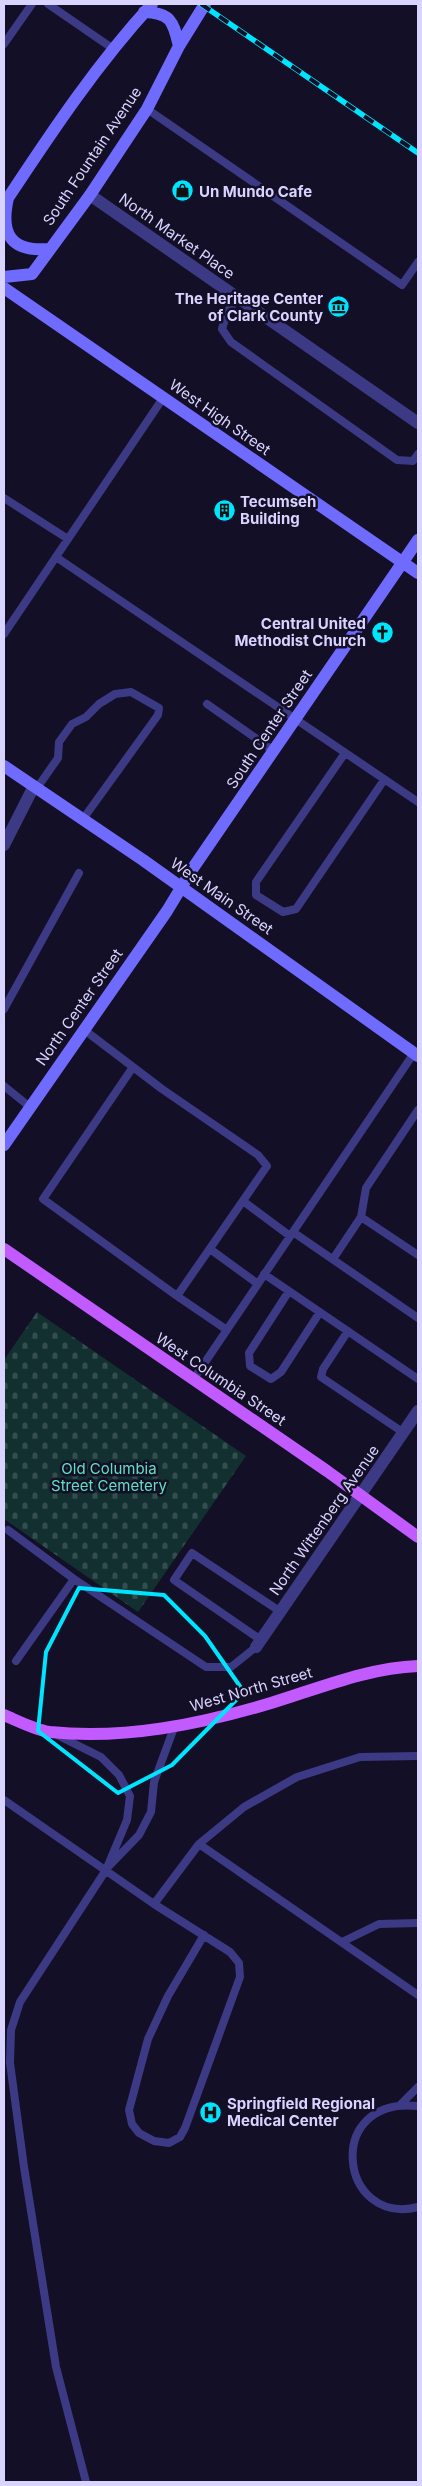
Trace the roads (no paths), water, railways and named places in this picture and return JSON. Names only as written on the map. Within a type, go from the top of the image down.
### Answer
[{"type":"main road","name":"West Columbia Street","points":[[4,1249],[418,1537]]},
{"type":"main road","name":"West North Street","points":[[4,1715],[48,1732],[113,1734],[208,1721],[341,1680],[399,1667],[418,1666]]},
{"type":"street","name":"South Fountain Avenue","points":[[4,277],[32,274],[48,249],[90,195],[147,109],[179,46],[205,4]]},
{"type":"street","points":[[48,249],[33,250],[17,244],[8,234],[5,226],[6,200],[70,103],[112,48],[148,8],[168,17],[174,27],[179,46]]},
{"type":"street","name":"North Market Place","points":[[90,195],[418,424]]},
{"type":"street","name":"West High Street","points":[[4,288],[418,573]]},
{"type":"street","name":"South Center Street","points":[[182,887],[418,540]]},
{"type":"street","name":"West Main Street","points":[[4,766],[182,887],[416,1054]]},
{"type":"street","points":[[4,845],[36,787]]},
{"type":"street","name":"North Center Street","points":[[4,1145],[182,887]]},
{"type":"street","name":"North Wittenberg Avenue","points":[[259,1644],[418,1411]]},
{"type":"lane","points":[[4,44],[32,4]]},
{"type":"lane","points":[[48,4],[112,48]]},
{"type":"lane","points":[[147,109],[402,285],[418,262]]},
{"type":"lane","points":[[237,299],[227,312],[222,329],[231,342],[397,460],[413,461],[418,454]]},
{"type":"lane","points":[[4,634],[163,398]]},
{"type":"lane","points":[[4,498],[68,539]]},
{"type":"lane","points":[[56,556],[418,802]]},
{"type":"lane","points":[[36,787],[58,758],[59,742],[72,724],[86,717],[99,704],[115,694],[131,692],[159,708],[158,715],[83,819]]},
{"type":"lane","points":[[207,704],[274,751]]},
{"type":"lane","points":[[345,753],[256,882],[256,895],[283,912],[296,909],[384,780]]},
{"type":"lane","points":[[4,1009],[79,873]]},
{"type":"lane","points":[[83,1030],[258,1155],[268,1166],[177,1296]]},
{"type":"lane","points":[[193,1380],[291,1234],[416,1054]]},
{"type":"lane","points":[[133,1067],[43,1199],[227,1330]]},
{"type":"lane","points":[[4,1086],[30,1107]]},
{"type":"lane","points":[[333,1259],[362,1217],[366,1188],[418,1110]]},
{"type":"lane","points":[[243,1201],[291,1234],[333,1259],[418,1318]]},
{"type":"lane","points":[[362,1217],[418,1255]]},
{"type":"lane","points":[[210,1249],[258,1284]]},
{"type":"lane","points":[[264,1274],[418,1380]]},
{"type":"lane","points":[[289,1291],[249,1353],[250,1366],[271,1379],[281,1372],[320,1312]]},
{"type":"lane","points":[[348,1331],[323,1369],[321,1377],[404,1433]]},
{"type":"lane","points":[[8,1530],[74,1579],[206,1667],[231,1667],[259,1644],[174,1580],[192,1553],[281,1612]]},
{"type":"lane","points":[[16,1661],[74,1579]]},
{"type":"lane","points":[[86,2482],[56,2366],[24,2168],[10,2055],[12,2030],[20,2002],[106,1870],[139,1835],[151,1812],[154,1782],[175,1725]]},
{"type":"lane","points":[[48,1732],[101,1756],[119,1775],[130,1796],[127,1820],[106,1870]]},
{"type":"lane","points":[[154,1904],[199,1844],[244,1807],[297,1777],[360,1757],[418,1756]]},
{"type":"lane","points":[[4,1800],[154,1904],[204,1935],[230,1952],[239,1963],[240,1977],[185,2128],[180,2137],[169,2143],[154,2141],[139,2134],[132,2124],[129,2110],[148,2039],[168,1996],[204,1935]]},
{"type":"lane","points":[[199,1844],[418,1994]]},
{"type":"lane","points":[[342,1942],[379,1924],[418,1923]]},
{"type":"lane","points":[[400,2104],[418,2087]]},
{"type":"lane","points":[[418,2106],[400,2104],[382,2108],[367,2118],[356,2134],[351,2152],[353,2171],[361,2187],[373,2199],[390,2208],[408,2210],[418,2207]]},
{"type":"railway","points":[[201,4],[418,153]]},
{"type":"place","name":"Un Mundo Cafe","points":[[183,191]]},
{"type":"place","name":"The Heritage Center of Clark County","points":[[339,307]]},
{"type":"place","name":"Tecumseh Building","points":[[224,510]]},
{"type":"place","name":"Central United Methodist Church","points":[[382,632]]},
{"type":"place","name":"Springfield Regional Medical Center","points":[[211,2112]]},
{"type":"park label","name":"Old Columbia Street Cemetery","points":[[109,1476]]}]
